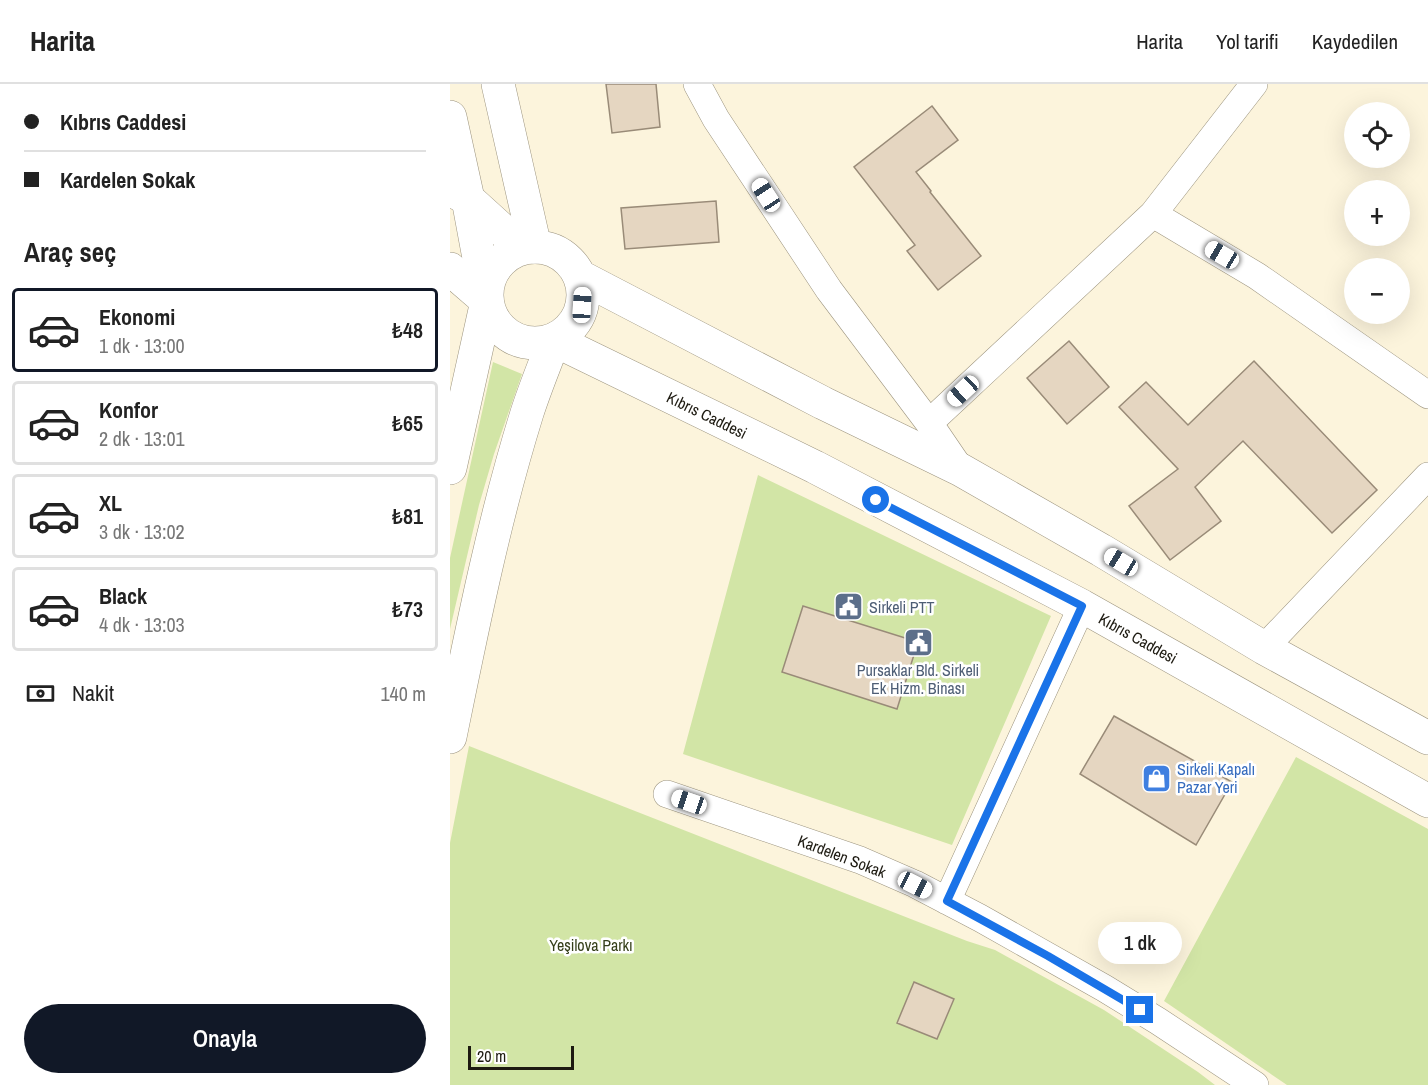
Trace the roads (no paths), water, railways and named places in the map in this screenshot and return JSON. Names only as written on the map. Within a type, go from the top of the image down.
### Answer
[{"type":"main road","points":[[498,84],[528,247]]},
{"type":"main road","points":[[450,117],[459,194],[487,301],[491,314],[499,327],[525,342],[539,343],[554,339],[567,331],[576,320],[582,305],[583,291],[579,276],[571,263],[561,254],[549,248],[528,247],[509,254],[499,263],[491,274],[487,287],[487,301],[450,468]]},
{"type":"main road","points":[[459,194],[528,247]]},
{"type":"main road","points":[[450,269],[487,301]]},
{"type":"main road","points":[[579,276],[823,403],[961,470],[1101,550],[1264,648],[1428,738]]},
{"type":"main road","points":[[450,737],[465,661],[507,485],[528,412],[554,339]]},
{"type":"main road","name":"Kıbrıs Caddesi","points":[[554,339],[815,467],[1082,606],[1428,801]]},
{"type":"street","points":[[697,84],[716,119],[829,290],[929,423],[961,470]]},
{"type":"street","points":[[929,423],[1153,214],[1254,84]]},
{"type":"street","points":[[1153,214],[1257,276],[1428,395]]},
{"type":"street","points":[[1264,648],[1428,476]]},
{"type":"street","points":[[947,901],[1082,606]]},
{"type":"street","name":"Kardelen Sokak","points":[[667,794],[860,860],[947,901],[1104,988],[1255,1085]]},
{"type":"place","name":"Sirkeli PTT","points":[[848,607]]},
{"type":"place","name":"Pursaklar Bld. Sirkeli Ek Hizm. Binası","points":[[918,642]]},
{"type":"place","name":"Sirkeli Kapalı Pazar Yeri","points":[[1156,778]]},
{"type":"park label","name":"Yeşilova Parkı","points":[[591,945]]}]
